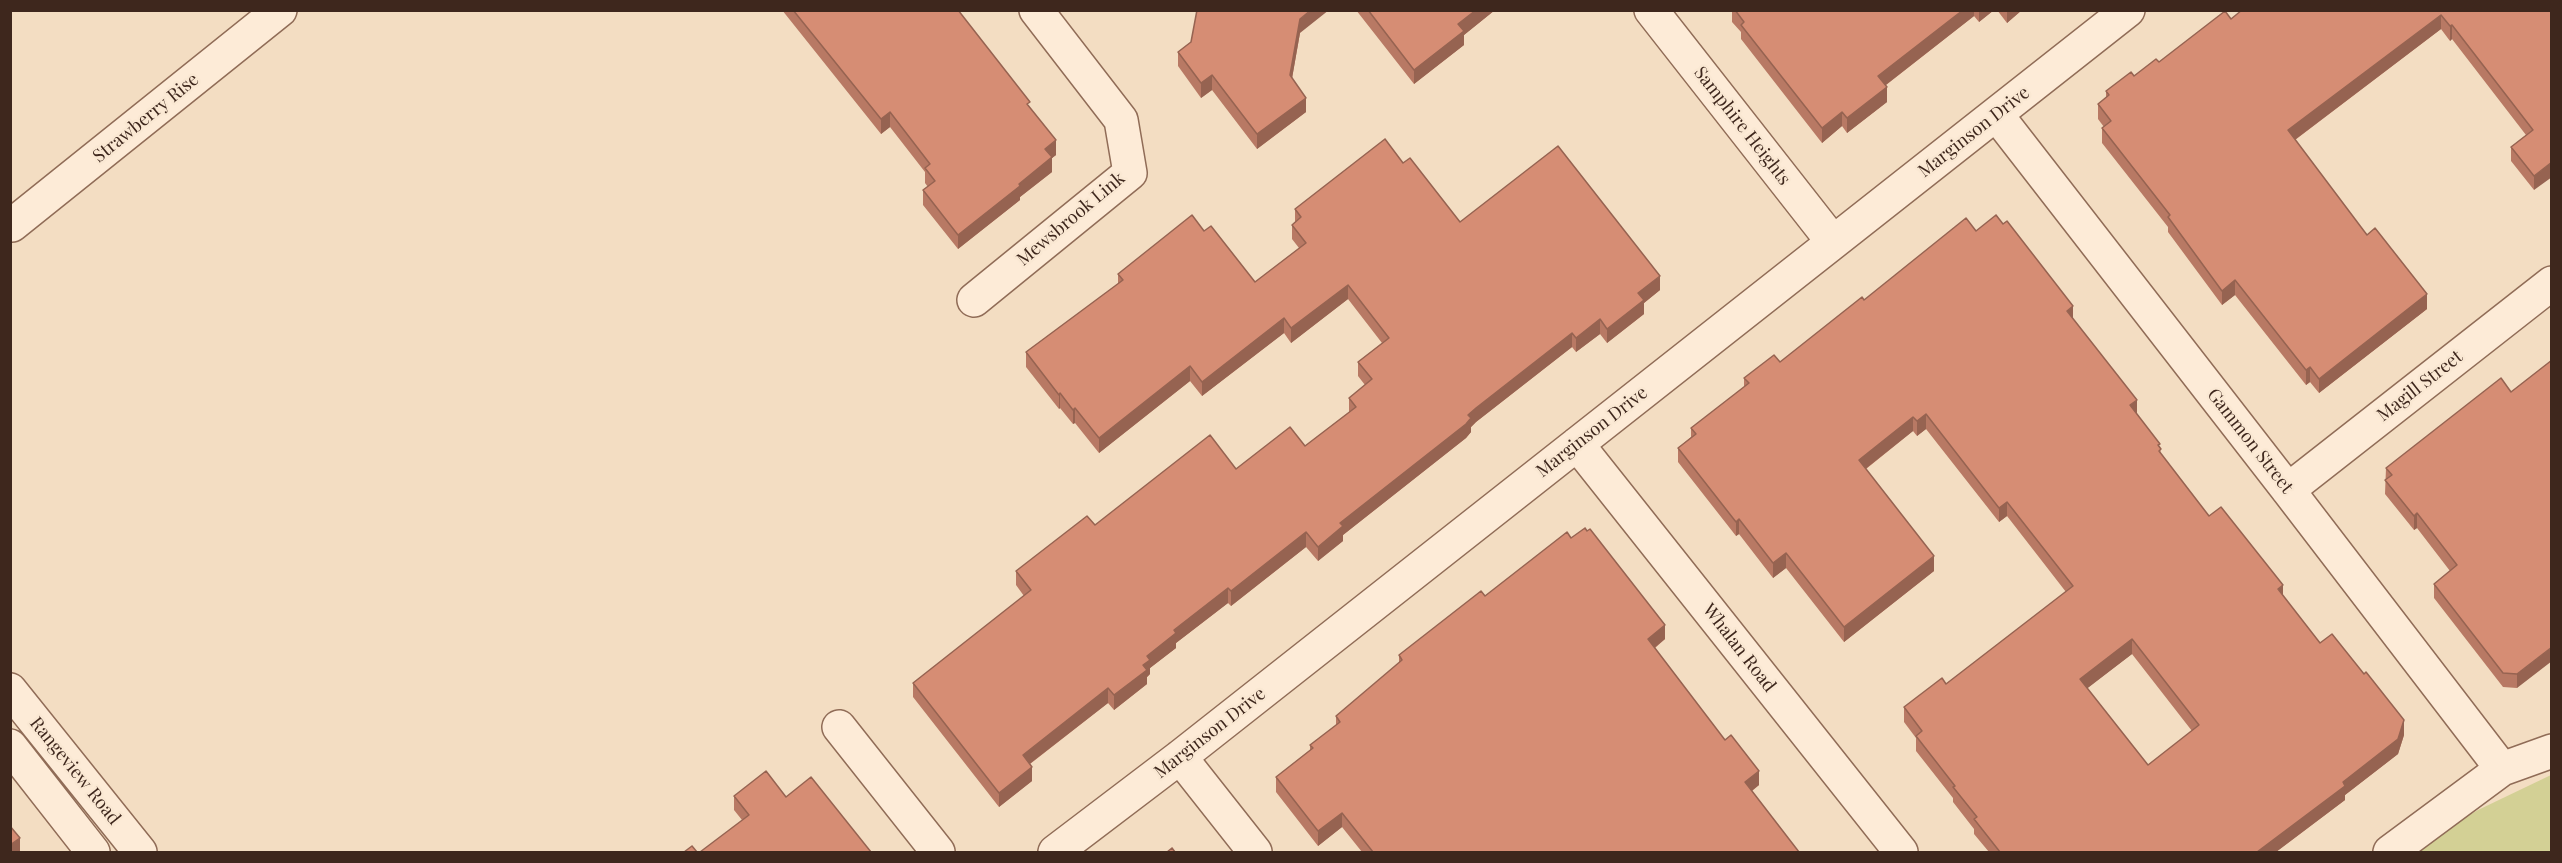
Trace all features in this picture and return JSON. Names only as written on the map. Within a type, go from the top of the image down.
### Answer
[{"type":"street","name":"Strawberry Rise","points":[[11,224],[280,10]]},
{"type":"street","name":"Mewsbrook Link","points":[[974,300],[1130,173],[1121,120],[1035,10]]},
{"type":"street","name":"Samphire Heights","points":[[1651,10],[1833,242]]},
{"type":"street","name":"Marginson Drive","points":[[1055,852],[2128,10]]},
{"type":"street","name":"Gammon Street","points":[[1996,114],[2289,490],[2502,769]]},
{"type":"street","name":"Magill Street","points":[[2289,490],[2552,283]]},
{"type":"street","name":"Whalan Road","points":[[1577,444],[1901,852]]},
{"type":"street","name":"Rangeview Road","points":[[10,690],[140,852]]},
{"type":"street","points":[[839,727],[938,852]]},
{"type":"street","name":"Rangeview Road","points":[[10,746],[93,852]]},
{"type":"street","points":[[2390,852],[2502,769],[2552,751]]},
{"type":"street","points":[[1180,756],[1255,852]]},
{"type":"shaded area","points":[[2551,775],[2551,852],[2413,852],[2432,837],[2478,810]]},
{"type":"building","points":[[793,10],[958,10],[1030,102],[1027,104],[1056,140],[1045,149],[1052,157],[1019,184],[1020,186],[958,235],[923,190],[935,181],[925,168],[930,164],[890,112],[881,119]]},
{"type":"building","points":[[1197,10],[1311,10],[1300,19],[1290,75],[1306,98],[1257,134],[1212,75],[1201,83],[1178,52],[1191,42]]},
{"type":"building","points":[[1368,10],[1476,10],[1458,24],[1464,31],[1414,70]]},
{"type":"building","points":[[1735,10],[1963,10],[1878,76],[1887,87],[1847,118],[1842,112],[1822,128],[1741,25],[1744,22]]},
{"type":"building","points":[[2242,10],[2552,10],[2552,162],[2534,176],[2511,147],[2533,130],[2452,25],[2450,26],[2441,15],[2288,130],[2367,235],[2375,228],[2427,294],[2319,379],[2310,367],[2306,370],[2235,280],[2222,291],[2168,217],[2170,215],[2102,128],[2111,121],[2098,104],[2109,95],[2106,91],[2131,72],[2134,76],[2156,59],[2159,62],[2225,11],[2231,19]]},
{"type":"building","points":[[1385,139],[1403,163],[1410,158],[1460,222],[1558,146],[1660,276],[1638,293],[1644,300],[1607,329],[1600,319],[1576,338],[1572,333],[1476,408],[1468,415],[1471,418],[1466,424],[1340,523],[1343,526],[1318,547],[1306,532],[1231,591],[1228,588],[1174,630],[1176,633],[1147,656],[1150,660],[1143,665],[1147,670],[1114,695],[1108,688],[1023,755],[1032,767],[999,793],[913,683],[1031,590],[1016,571],[1087,516],[1095,525],[1210,435],[1236,469],[1290,427],[1305,446],[1356,407],[1349,398],[1372,379],[1358,362],[1389,338],[1348,285],[1291,328],[1284,318],[1202,382],[1190,366],[1099,438],[1075,408],[1073,410],[1060,393],[1059,395],[1026,352],[1123,280],[1118,274],[1192,215],[1204,231],[1211,226],[1255,282],[1306,243],[1292,225],[1301,217],[1295,209]]},
{"type":"building","points":[[1996,215],[2003,224],[2007,221],[2073,306],[2067,311],[2137,400],[2130,405],[2160,444],[2158,445],[2161,449],[2159,451],[2209,516],[2221,507],[2283,585],[2278,589],[2320,643],[2332,634],[2404,720],[2398,739],[2343,782],[2345,786],[2257,852],[2000,852],[1974,819],[1977,817],[1916,736],[1922,731],[1904,707],[1942,678],[1946,684],[2073,586],[2007,502],[1999,508],[1926,414],[1917,421],[1913,417],[1859,460],[1934,556],[1844,627],[1786,553],[1773,563],[1739,519],[1736,522],[1678,448],[1696,434],[1691,428],[1749,383],[1744,378],[1774,355],[1780,362],[1862,297],[1864,300],[1966,218],[1976,231]],"holes":[[[2132,639],[2199,725],[2148,765],[2080,679]]]},
{"type":"building","points":[[2552,360],[2552,647],[2517,674],[2503,673],[2434,584],[2457,565],[2417,513],[2414,516],[2385,480],[2392,475],[2386,468],[2501,378],[2511,392]]},
{"type":"building","points":[[1585,528],[1587,531],[1590,529],[1665,625],[1648,639],[1725,740],[1731,735],[1759,771],[1745,782],[1799,852],[1373,852],[1342,813],[1318,831],[1276,777],[1313,748],[1310,745],[1340,722],[1336,716],[1402,660],[1399,655],[1481,591],[1485,596],[1567,532],[1571,538]]},
{"type":"building","points":[[766,771],[786,797],[811,777],[871,852],[700,852],[749,815],[734,796]]},
{"type":"building","points":[[10,826],[20,838],[10,845]]},
{"type":"building","points":[[692,846],[697,852],[684,852]]}]
